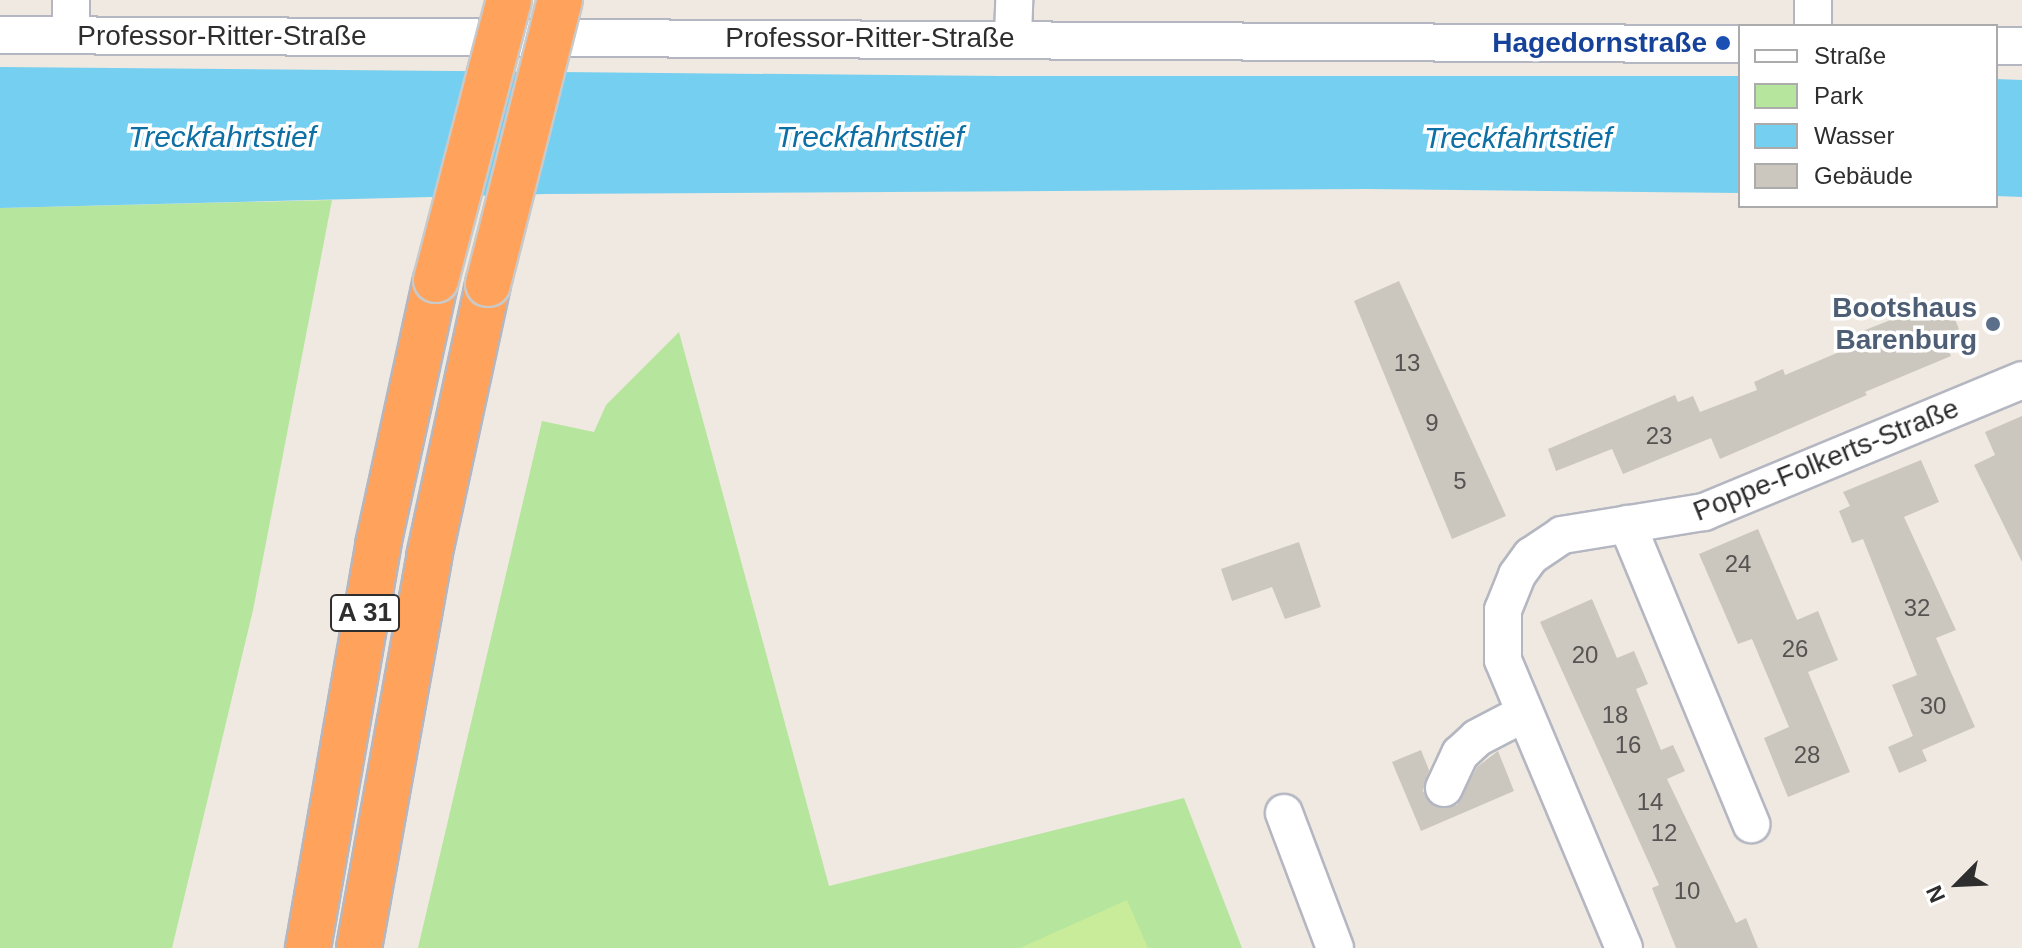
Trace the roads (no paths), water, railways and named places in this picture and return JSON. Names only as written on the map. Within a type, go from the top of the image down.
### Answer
[{"type":"highway","name":"A 31","points":[[308,948],[378,545],[436,280],[509,0]]},
{"type":"highway","name":"A 31","points":[[359,948],[379,814],[488,284],[560,0]]},
{"type":"street","points":[[1013,37],[1014,0]]},
{"type":"street","points":[[1813,0],[1813,24]]},
{"type":"street","name":"Professor-Ritter-Straße","points":[[0,35],[71,17],[1013,37],[1738,44]]},
{"type":"street","points":[[1998,46],[2022,46]]},
{"type":"street","name":"Poppe-Folkerts-Straße","points":[[1624,948],[1503,660],[1499,633],[1517,575],[1531,556],[1562,535],[1704,512],[2022,380]]},
{"type":"street","points":[[1627,524],[1751,824]]},
{"type":"street","points":[[1444,788],[1460,754],[1477,738],[1525,713]]},
{"type":"street","points":[[1284,813],[1335,948]]},
{"type":"water","name":"Treckfahrtstief","points":[[0,67],[1000,76],[1738,76],[1738,193],[1368,189],[547,194],[0,208]]},
{"type":"water","points":[[1998,79],[2022,80],[2022,197],[1998,196]]},
{"type":"place","name":"Hagedornstraße","points":[[1723,43]]},
{"type":"place","name":"Bootshaus Barenburg","points":[[1993,324]]}]
